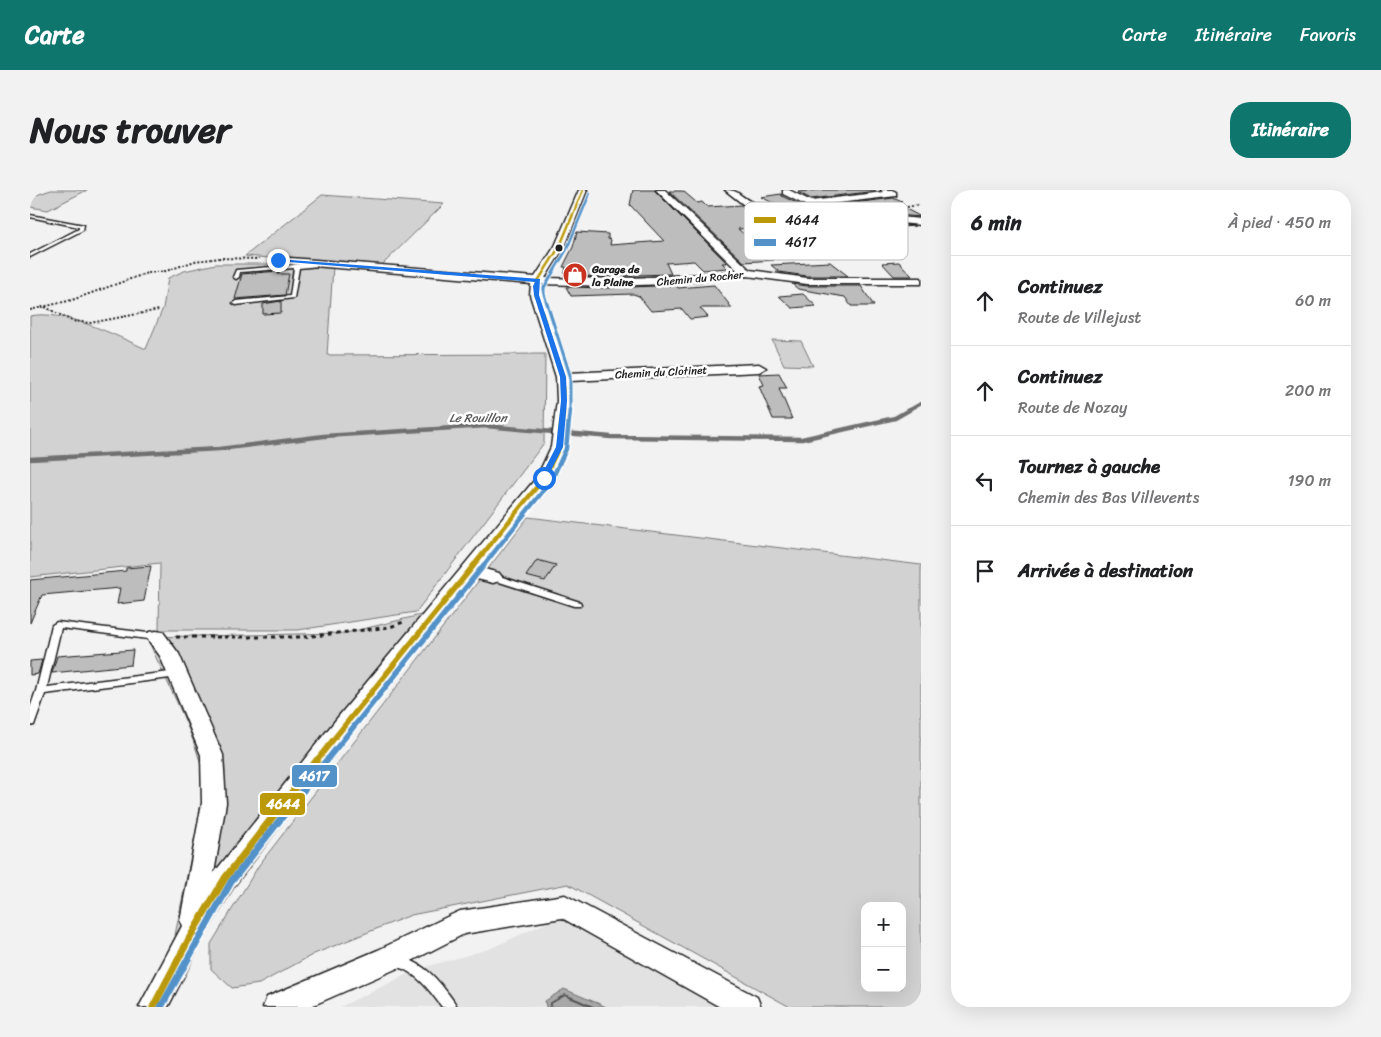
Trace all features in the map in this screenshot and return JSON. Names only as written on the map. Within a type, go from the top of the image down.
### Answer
[{"type":"street","points":[[154,1007],[190,936],[225,878],[544,478],[559,447],[563,422],[563,377],[536,295],[536,286],[560,246],[583,190]]},
{"type":"street","points":[[660,190],[747,274]]},
{"type":"street","points":[[729,190],[746,202]]},
{"type":"street","points":[[840,202],[893,194],[885,190]]},
{"type":"street","points":[[786,192],[800,202]]},
{"type":"street","points":[[908,220],[921,222]]},
{"type":"street","points":[[278,260],[538,280]]},
{"type":"street","name":"Chemin du Rocher","points":[[538,280],[609,283],[658,282],[747,274],[807,281],[921,281]]},
{"type":"street","name":"Chemin du Clotinet","points":[[563,377],[758,368]]},
{"type":"street","points":[[469,571],[493,577]]},
{"type":"street","points":[[156,638],[169,654],[212,755],[214,803],[190,936]]},
{"type":"street","points":[[277,1007],[388,959],[460,923],[565,906],[747,1007]]},
{"type":"lane","points":[[30,216],[82,226],[81,230],[30,256]]},
{"type":"lane","points":[[236,277],[238,271],[326,264]]},
{"type":"lane","points":[[236,303],[292,297],[297,266]]},
{"type":"lane","points":[[493,577],[577,604]]},
{"type":"lane","points":[[30,722],[41,691],[57,625],[156,638]]},
{"type":"lane","points":[[41,691],[178,674]]},
{"type":"lane","points":[[388,959],[409,964],[427,976],[450,1007]]},
{"type":"path","points":[[30,310],[72,300],[148,273],[166,270],[195,261],[242,257],[278,260]]},
{"type":"path","points":[[44,307],[72,321],[90,323],[159,310]]},
{"type":"path","points":[[156,638],[304,638],[390,627],[439,608]]},
{"type":"shaded area","points":[[51,190],[87,190],[48,210],[30,207],[30,197]]},
{"type":"shaded area","points":[[322,195],[444,204],[380,267],[245,256]]},
{"type":"shaded area","points":[[216,264],[302,264],[302,268],[333,267],[327,355],[545,354],[544,443],[416,612],[298,630],[159,630],[160,563],[30,577],[30,316],[58,316],[73,320],[146,349],[163,308],[168,278],[184,271]]},
{"type":"shaded area","points":[[772,340],[801,341],[813,366],[784,365]]},
{"type":"shaded area","points":[[528,517],[921,565],[921,1007],[790,1007],[568,884],[411,915],[314,954],[259,984],[232,988],[211,969],[211,944],[259,865]]},
{"type":"shaded area","points":[[429,613],[175,935],[205,786],[202,768],[189,731],[147,637],[346,633]]},
{"type":"shaded area","points":[[559,917],[724,1007],[340,1007],[418,969],[489,949]]},
{"type":"water","points":[[564,989],[606,1007],[546,1007],[545,1001]]},
{"type":"building","points":[[633,190],[654,190],[727,263],[722,263],[727,268],[703,270],[694,261],[666,263],[671,274],[564,277],[566,267],[563,267],[573,247],[577,232],[608,234],[608,239],[611,240],[610,245],[664,241],[630,205]]},
{"type":"building","points":[[820,190],[876,191],[811,199],[798,192]]},
{"type":"building","points":[[669,191],[683,191],[697,203],[702,202],[707,207],[744,206],[744,229],[738,229],[744,234],[744,260],[774,260],[744,262]]},
{"type":"building","points":[[781,194],[794,202],[771,202],[761,197]]},
{"type":"building","points":[[893,198],[902,202],[862,202]]},
{"type":"building","points":[[908,210],[921,217],[908,216]]},
{"type":"building","points":[[830,262],[848,276],[807,276],[779,272],[771,265]]},
{"type":"building","points":[[899,262],[912,276],[894,276],[882,263]]},
{"type":"building","points":[[279,271],[278,274],[289,274],[285,295],[235,299],[242,274]]},
{"type":"building","points":[[792,284],[807,286],[861,286],[874,306],[851,306],[845,297],[798,289]]},
{"type":"building","points":[[677,285],[678,288],[714,285],[732,308],[700,308],[708,317],[690,319],[682,309],[651,311],[639,296],[633,294],[571,296],[566,287],[609,288]]},
{"type":"building","points":[[803,294],[816,306],[792,308],[779,296]]},
{"type":"building","points":[[281,301],[281,313],[263,314],[263,304]]},
{"type":"building","points":[[779,373],[787,388],[779,388],[792,419],[773,419],[759,386],[764,385],[759,374]]},
{"type":"building","points":[[537,560],[556,565],[545,581],[526,576]]},
{"type":"building","points":[[151,566],[144,601],[117,604],[120,588],[42,595],[30,623],[30,580],[126,571],[126,568]]},
{"type":"building","points":[[133,650],[131,665],[52,673],[57,656]]},
{"type":"building","points":[[42,660],[38,674],[30,675],[30,661]]},
{"type":"waterway","name":"Le Rouillon","points":[[907,411],[921,403]]},
{"type":"waterway","name":"Le Rouillon","points":[[30,459],[219,449],[324,436],[486,426],[611,437],[802,439],[895,418],[909,410]]},
{"type":"transit line","name":"4644","points":[[153,1007],[190,937],[225,878],[346,723],[544,478],[559,447],[564,401],[563,377],[536,295],[538,281],[560,246],[583,190]]},
{"type":"transit line","name":"4617","points":[[161,1007],[231,882],[551,481],[566,449],[571,401],[570,375],[544,294],[544,287],[567,249],[590,193]]},
{"type":"place","name":"Garage de la Plaine","points":[[575,275]]},
{"type":"route","points":[[278,260],[538,280],[536,295],[563,377],[564,401],[559,447],[544,478]]}]
